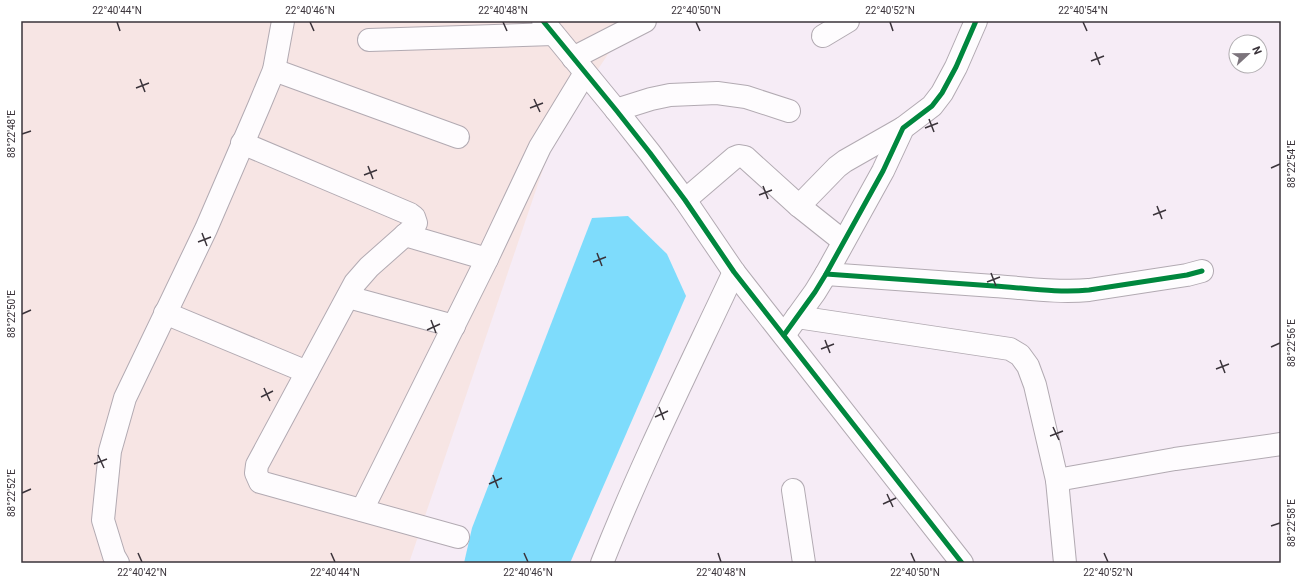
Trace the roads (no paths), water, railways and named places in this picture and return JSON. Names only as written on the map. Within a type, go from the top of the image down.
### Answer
[{"type":"street","points":[[118,563],[114,556],[103,520],[110,451],[125,398],[206,229],[274,70],[283,21]]},
{"type":"street","points":[[362,510],[487,259],[579,65],[645,21]]},
{"type":"street","points":[[822,36],[848,21]]},
{"type":"street","points":[[799,206],[837,167],[903,128],[932,106],[942,93],[956,67],[976,21]]},
{"type":"street","points":[[369,40],[548,28],[616,110],[685,200],[734,272],[962,563]]},
{"type":"street","points":[[274,70],[458,137]]},
{"type":"street","points":[[616,110],[657,98],[717,92],[746,97],[789,111]]},
{"type":"street","points":[[784,335],[826,274],[882,171],[903,128]]},
{"type":"street","points":[[242,144],[410,214],[414,217],[416,223],[413,228],[369,267],[355,284],[258,465],[257,476],[260,482],[458,537]]},
{"type":"street","points":[[685,200],[734,158],[739,156],[745,157],[799,206],[843,241]]},
{"type":"street","points":[[405,235],[487,259]]},
{"type":"street","points":[[826,274],[1073,292],[1187,275],[1202,271]]},
{"type":"street","points":[[602,563],[652,448],[734,272]]},
{"type":"street","points":[[348,298],[454,326]]},
{"type":"street","points":[[165,313],[307,372]]},
{"type":"street","points":[[797,317],[1010,349],[1020,355],[1028,366],[1035,384],[1057,480],[1065,563]]},
{"type":"street","points":[[1057,480],[1175,459],[1281,444]]},
{"type":"street","points":[[793,490],[804,563]]},
{"type":"water","points":[[628,216],[667,254],[686,296],[570,563],[464,563],[472,528],[592,218]]}]
